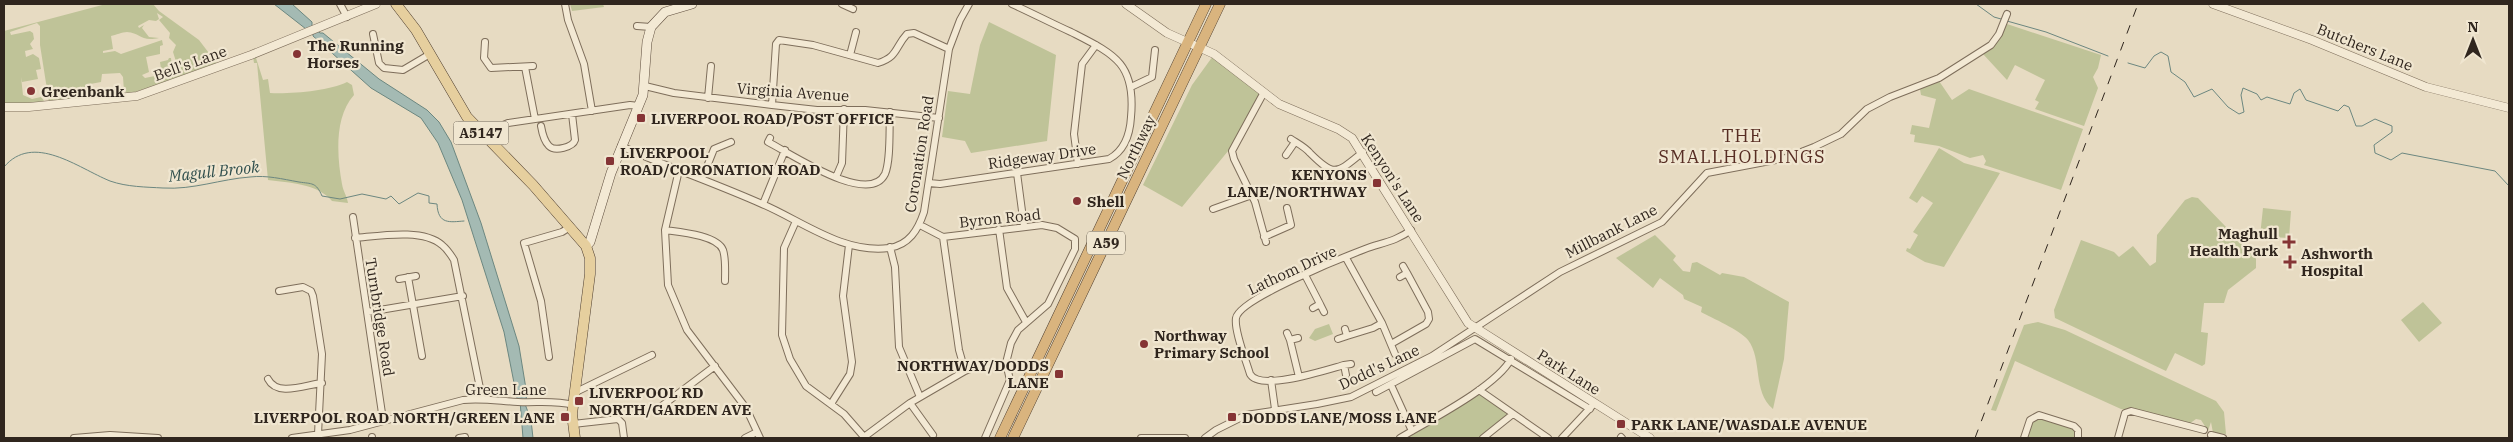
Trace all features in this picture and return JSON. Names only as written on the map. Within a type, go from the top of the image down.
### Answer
[{"type":"highway","name":"Northway","points":[[1000,438],[1206,4]]},
{"type":"highway","name":"Northway","points":[[1014,438],[1220,4]]},
{"type":"main road","name":"A5147","points":[[396,4],[430,54],[462,111],[482,134],[522,173],[586,246]]},
{"type":"main road","points":[[575,438],[573,405],[591,264],[586,246],[590,242],[605,190],[621,146],[639,106],[645,86],[647,42],[651,27],[665,12],[692,4]]},
{"type":"street","points":[[340,4],[347,17]]},
{"type":"street","name":"Bell's Lane","points":[[4,107],[29,107],[138,96],[311,32],[376,4]]},
{"type":"street","points":[[565,4],[568,20],[584,64],[592,111]]},
{"type":"street","points":[[842,4],[853,9]]},
{"type":"street","name":"Coronation Road","points":[[621,146],[763,204],[849,245],[865,248],[890,248],[910,238],[920,225],[929,183],[949,49],[960,20],[969,4]]},
{"type":"street","name":"Ridgeway Drive","points":[[929,183],[940,184],[1109,159],[1120,151],[1131,122],[1131,87],[1127,74],[1117,59],[1096,45],[1012,4]]},
{"type":"street","name":"Kenyon's Lane","points":[[1126,4],[1162,30],[1218,58],[1263,94],[1291,111],[1345,133],[1357,143],[1447,286],[1463,318],[1474,328]]},
{"type":"street","name":"Butchers Lane","points":[[2213,4],[2312,40],[2426,87],[2509,108]]},
{"type":"street","name":"Millbank Lane","points":[[1474,328],[1560,272],[1662,222],[1707,174],[1786,158],[1841,134],[1867,109],[1890,97],[1939,78],[1986,49],[1996,40],[2006,16]]},
{"type":"street","points":[[638,26],[651,27]]},
{"type":"street","points":[[850,55],[856,32]]},
{"type":"street","points":[[772,105],[776,44],[780,40],[878,63],[888,60],[895,55],[907,34],[914,33],[949,49]]},
{"type":"street","points":[[373,34],[379,63],[384,68],[403,70],[430,54]]},
{"type":"street","points":[[485,42],[484,58],[488,67],[494,69],[533,66]]},
{"type":"street","points":[[1078,164],[1074,134],[1082,64],[1096,45]]},
{"type":"street","points":[[1131,87],[1152,77],[1155,50]]},
{"type":"street","points":[[525,66],[535,119]]},
{"type":"street","points":[[708,98],[711,66]]},
{"type":"street","name":"Virginia Avenue","points":[[645,86],[708,98],[817,110],[890,112],[939,118]]},
{"type":"street","points":[[1263,94],[1232,151],[1252,195],[1265,239],[1288,227],[1291,222],[1290,211]]},
{"type":"street","points":[[482,134],[508,123],[630,105],[639,106]]},
{"type":"street","points":[[836,178],[842,163],[844,110]]},
{"type":"street","points":[[770,138],[768,142],[836,178],[866,186],[882,179],[887,169],[890,112]]},
{"type":"street","points":[[541,126],[549,146],[555,148],[570,146],[576,140],[572,114]]},
{"type":"street","points":[[1284,157],[1293,140],[1309,151],[1322,166],[1331,169],[1345,166],[1362,152]]},
{"type":"street","points":[[702,180],[714,149],[731,142]]},
{"type":"street","points":[[706,144],[714,149]]},
{"type":"street","points":[[763,204],[785,150]]},
{"type":"street","points":[[679,170],[665,230],[668,286],[686,330],[746,408],[759,435],[745,438]]},
{"type":"street","points":[[1017,173],[1024,226]]},
{"type":"street","points":[[1215,199],[1215,208],[1252,195]]},
{"type":"street","name":"Turnbridge Road","points":[[352,217],[383,420]]},
{"type":"street","points":[[796,221],[784,248],[782,336],[790,359],[806,386],[844,414],[864,438],[910,403],[965,371],[976,367],[1006,362]]},
{"type":"street","name":"Byron Road","points":[[920,225],[944,237],[1042,225],[1056,228],[1075,238],[1076,245],[1048,304],[1026,322]]},
{"type":"street","points":[[549,357],[541,301],[524,243],[562,232],[570,227]]},
{"type":"street","points":[[985,438],[1010,380],[1006,362],[1011,343],[1018,330],[1026,322],[1007,288],[999,229]]},
{"type":"street","points":[[665,230],[691,234],[717,243],[723,250],[725,279],[716,276]]},
{"type":"street","name":"Lathom Drive","points":[[1271,380],[1258,381],[1250,374],[1236,324],[1237,316],[1246,305],[1305,275],[1391,241],[1410,230]]},
{"type":"street","points":[[355,238],[396,234],[425,236],[442,244],[454,260],[463,296],[482,398]]},
{"type":"street","points":[[944,237],[959,350],[965,371]]},
{"type":"street","points":[[831,404],[850,374],[852,362],[843,296],[849,245]]},
{"type":"street","points":[[890,248],[895,267],[898,347],[920,397]]},
{"type":"street","points":[[1346,258],[1382,323],[1395,354]]},
{"type":"street","points":[[1391,344],[1426,324],[1429,319],[1428,312],[1403,266]]},
{"type":"street","points":[[1400,277],[1407,273]]},
{"type":"street","points":[[1305,275],[1324,312]]},
{"type":"street","points":[[399,279],[416,276]]},
{"type":"street","points":[[408,277],[422,356]]},
{"type":"street","points":[[279,291],[303,287],[311,291],[322,354],[318,434]]},
{"type":"street","points":[[368,312],[463,296]]},
{"type":"street","points":[[1313,308],[1320,304]]},
{"type":"street","points":[[1338,339],[1382,323]]},
{"type":"street","name":"Dodd's Lane","points":[[1376,392],[1433,359],[1474,328]]},
{"type":"street","name":"Park Lane","points":[[1474,328],[1592,406]]},
{"type":"street","points":[[1345,329],[1347,336]]},
{"type":"street","points":[[1287,333],[1299,377]]},
{"type":"street","points":[[1290,340],[1298,338]]},
{"type":"street","name":"Dodd's Lane","points":[[1205,438],[1239,417],[1275,409],[1318,404],[1351,396],[1475,339]]},
{"type":"street","name":"Park Lane","points":[[1475,339],[1650,438]]},
{"type":"street","points":[[576,392],[652,355]]},
{"type":"street","points":[[1400,438],[1479,390],[1506,368],[1511,360]]},
{"type":"street","points":[[1275,409],[1271,380],[1299,377],[1347,365],[1346,375]]},
{"type":"street","points":[[663,405],[715,366]]},
{"type":"street","points":[[268,379],[271,385],[280,390],[322,383]]},
{"type":"street","points":[[1391,385],[1412,431]]},
{"type":"street","points":[[1479,390],[1548,438]]},
{"type":"street","name":"Green Lane","points":[[292,438],[350,430],[463,400],[482,398],[520,402],[550,401],[573,405]]},
{"type":"street","points":[[910,403],[933,435]]},
{"type":"street","points":[[1562,438],[1592,406]]},
{"type":"street","points":[[2118,438],[2125,413],[2136,412],[2197,424],[2204,430]]},
{"type":"street","points":[[1484,438],[1513,414]]},
{"type":"street","points":[[2024,438],[2030,420],[2039,415],[2072,424],[2078,430],[2078,438]]},
{"type":"street","points":[[573,424],[618,418],[622,423],[624,438]]},
{"type":"street","points":[[74,438],[110,435],[158,438]]},
{"type":"street","points":[[2211,435],[2223,438]]},
{"type":"street","points":[[1141,438],[1185,438]]},
{"type":"green space","points":[[106,4],[153,4],[159,11],[199,40],[218,65],[129,94],[124,91],[123,77],[120,73],[102,74],[101,82],[85,85],[86,99],[49,102],[40,45],[40,26],[37,23],[10,32],[11,35],[30,31],[33,33],[34,39],[30,44],[33,49],[25,51],[26,57],[33,54],[39,58],[41,69],[36,70],[38,79],[22,82],[21,77],[23,95],[32,99],[41,97],[45,102],[4,104],[4,31]],"holes":[[[157,13],[163,17],[159,20],[170,33],[169,38],[176,45],[173,52],[179,71],[145,78],[142,75],[149,72],[146,57],[160,54],[160,46],[163,45],[162,40],[121,54],[115,51],[103,53],[103,51],[113,49],[111,36],[121,33],[132,33],[148,39],[159,38],[149,37],[142,28],[144,25],[139,28],[138,26],[149,20],[156,21],[159,19]]]},
{"type":"green space","points":[[570,4],[603,4],[604,7],[572,11]]},
{"type":"green space","points":[[989,22],[1056,55],[1047,141],[971,153],[965,141],[942,137],[948,91],[970,94],[980,45]]},
{"type":"green space","points":[[2007,24],[2101,55],[2098,68],[2093,77],[2098,88],[2084,126],[2035,109],[2039,102],[2035,100],[2045,80],[2015,65],[2007,80],[1983,54],[1998,40]]},
{"type":"green space","points":[[261,54],[256,58],[263,80],[268,79],[270,93],[310,91],[330,88],[347,82],[352,85],[354,95],[343,114],[338,150],[340,173],[348,203],[332,201],[326,195],[311,187],[268,180],[257,63],[254,63],[253,57]]},
{"type":"green space","points":[[1213,56],[1261,94],[1233,145],[1182,207],[1143,185],[1192,85]]},
{"type":"green space","points":[[171,58],[172,69],[161,69],[160,62]]},
{"type":"green space","points":[[1939,81],[1952,100],[1969,89],[2083,129],[2061,190],[1984,165],[1986,161],[1983,155],[1970,158],[1939,146],[1914,142],[1915,135],[1910,134],[1912,125],[1929,128],[1936,99],[1921,95],[1920,89]]},
{"type":"green space","points":[[1939,148],[1964,163],[2000,173],[1944,267],[1925,262],[1906,251],[1907,248],[1910,249],[1918,235],[1913,232],[1933,203],[1922,196],[1917,203],[1909,198]]},
{"type":"green space","points":[[2192,197],[2198,198],[2256,258],[2256,268],[2228,290],[2224,303],[2204,303],[2201,332],[2208,333],[2205,364],[2202,366],[2175,353],[2166,371],[2055,318],[2054,310],[2081,240],[2114,252],[2119,257],[2133,246],[2150,266],[2156,262],[2157,235],[2185,200]]},
{"type":"green space","points":[[2263,208],[2291,211],[2289,238],[2260,236]]},
{"type":"green space","points":[[1655,235],[1676,256],[1673,260],[1683,271],[1690,272],[1692,263],[1697,262],[1720,275],[1722,273],[1744,277],[1789,302],[1784,359],[1773,409],[1762,393],[1753,348],[1744,336],[1733,328],[1701,312],[1702,307],[1684,299],[1683,295],[1660,278],[1653,288],[1616,258]]},
{"type":"green space","points":[[2423,302],[2442,323],[2419,342],[2401,320]]},
{"type":"green space","points":[[2038,322],[2065,330],[2216,401],[2224,412],[2226,434],[2213,433],[2211,422],[2208,431],[2201,420],[2196,419],[2189,424],[2121,409],[2015,361],[1996,411],[1991,410],[2024,325]]},
{"type":"green space","points":[[1329,324],[1333,334],[1315,341],[1309,338],[1315,329]]},
{"type":"green space","points":[[1478,392],[1511,415],[1480,438],[1402,438]]},
{"type":"green space","points":[[2039,418],[2069,425],[2074,430],[2076,438],[2026,438],[2031,423]]},
{"type":"water","points":[[274,4],[292,4],[312,22],[312,26],[320,33],[323,33],[379,79],[427,110],[439,122],[451,142],[481,223],[519,346],[527,395],[525,404],[531,420],[533,438],[523,438],[520,401],[517,398],[504,332],[462,200],[438,143],[421,118],[371,88],[313,36],[313,32],[306,29]]},
{"type":"waterway","points":[[1976,4],[1994,17],[2001,19]]},
{"type":"waterway","points":[[2007,21],[2046,32],[2108,56]]},
{"type":"waterway","points":[[2128,63],[2145,68],[2154,56],[2161,52],[2168,56],[2171,72],[2185,82],[2194,97],[2212,89],[2228,107],[2239,114],[2244,112],[2241,95],[2243,88],[2257,94],[2261,100],[2267,97],[2290,104],[2294,93],[2300,89],[2306,100],[2338,111],[2344,105],[2349,107],[2356,126],[2362,126],[2375,119],[2392,126],[2392,132],[2374,145],[2375,153],[2391,160],[2402,153],[2495,171],[2509,186]]},
{"type":"waterway","name":"Magull Brook","points":[[4,167],[16,157],[28,153],[42,153],[56,156],[110,181],[136,186],[174,188],[239,178],[262,177],[310,184],[316,186],[322,196],[340,199],[362,194],[386,199],[391,196],[399,204],[418,193],[429,196],[429,203],[437,204],[442,219],[450,222],[464,221]]},
{"type":"railway","points":[[1975,438],[2138,4]]},
{"type":"place","name":"The Running Horses","points":[[297,54]]},
{"type":"place","name":"Greenbank","points":[[31,91]]},
{"type":"place","name":"LIVERPOOL ROAD/POST OFFICE","points":[[641,118]]},
{"type":"place","name":"LIVERPOOL ROAD/CORONATION ROAD","points":[[610,161]]},
{"type":"place","name":"KENYONS LANE/NORTHWAY","points":[[1377,183]]},
{"type":"place","name":"Shell","points":[[1077,201]]},
{"type":"place","name":"Maghull Health Park","points":[[2289,242]]},
{"type":"place","name":"Ashworth Hospital","points":[[2290,262]]},
{"type":"place","name":"Northway Primary School","points":[[1144,344]]},
{"type":"place","name":"NORTHWAY/DODDS LANE","points":[[1059,374]]},
{"type":"place","name":"LIVERPOOL RD NORTH/GARDEN AVE","points":[[579,401]]},
{"type":"place","name":"LIVERPOOL ROAD NORTH/GREEN LANE","points":[[565,417]]},
{"type":"place","name":"DODDS LANE/MOSS LANE","points":[[1232,417]]},
{"type":"place","name":"PARK LANE/WASDALE AVENUE","points":[[1621,424]]},
{"type":"district","name":"THE SMALLHOLDINGS","points":[[1742,145]]}]
